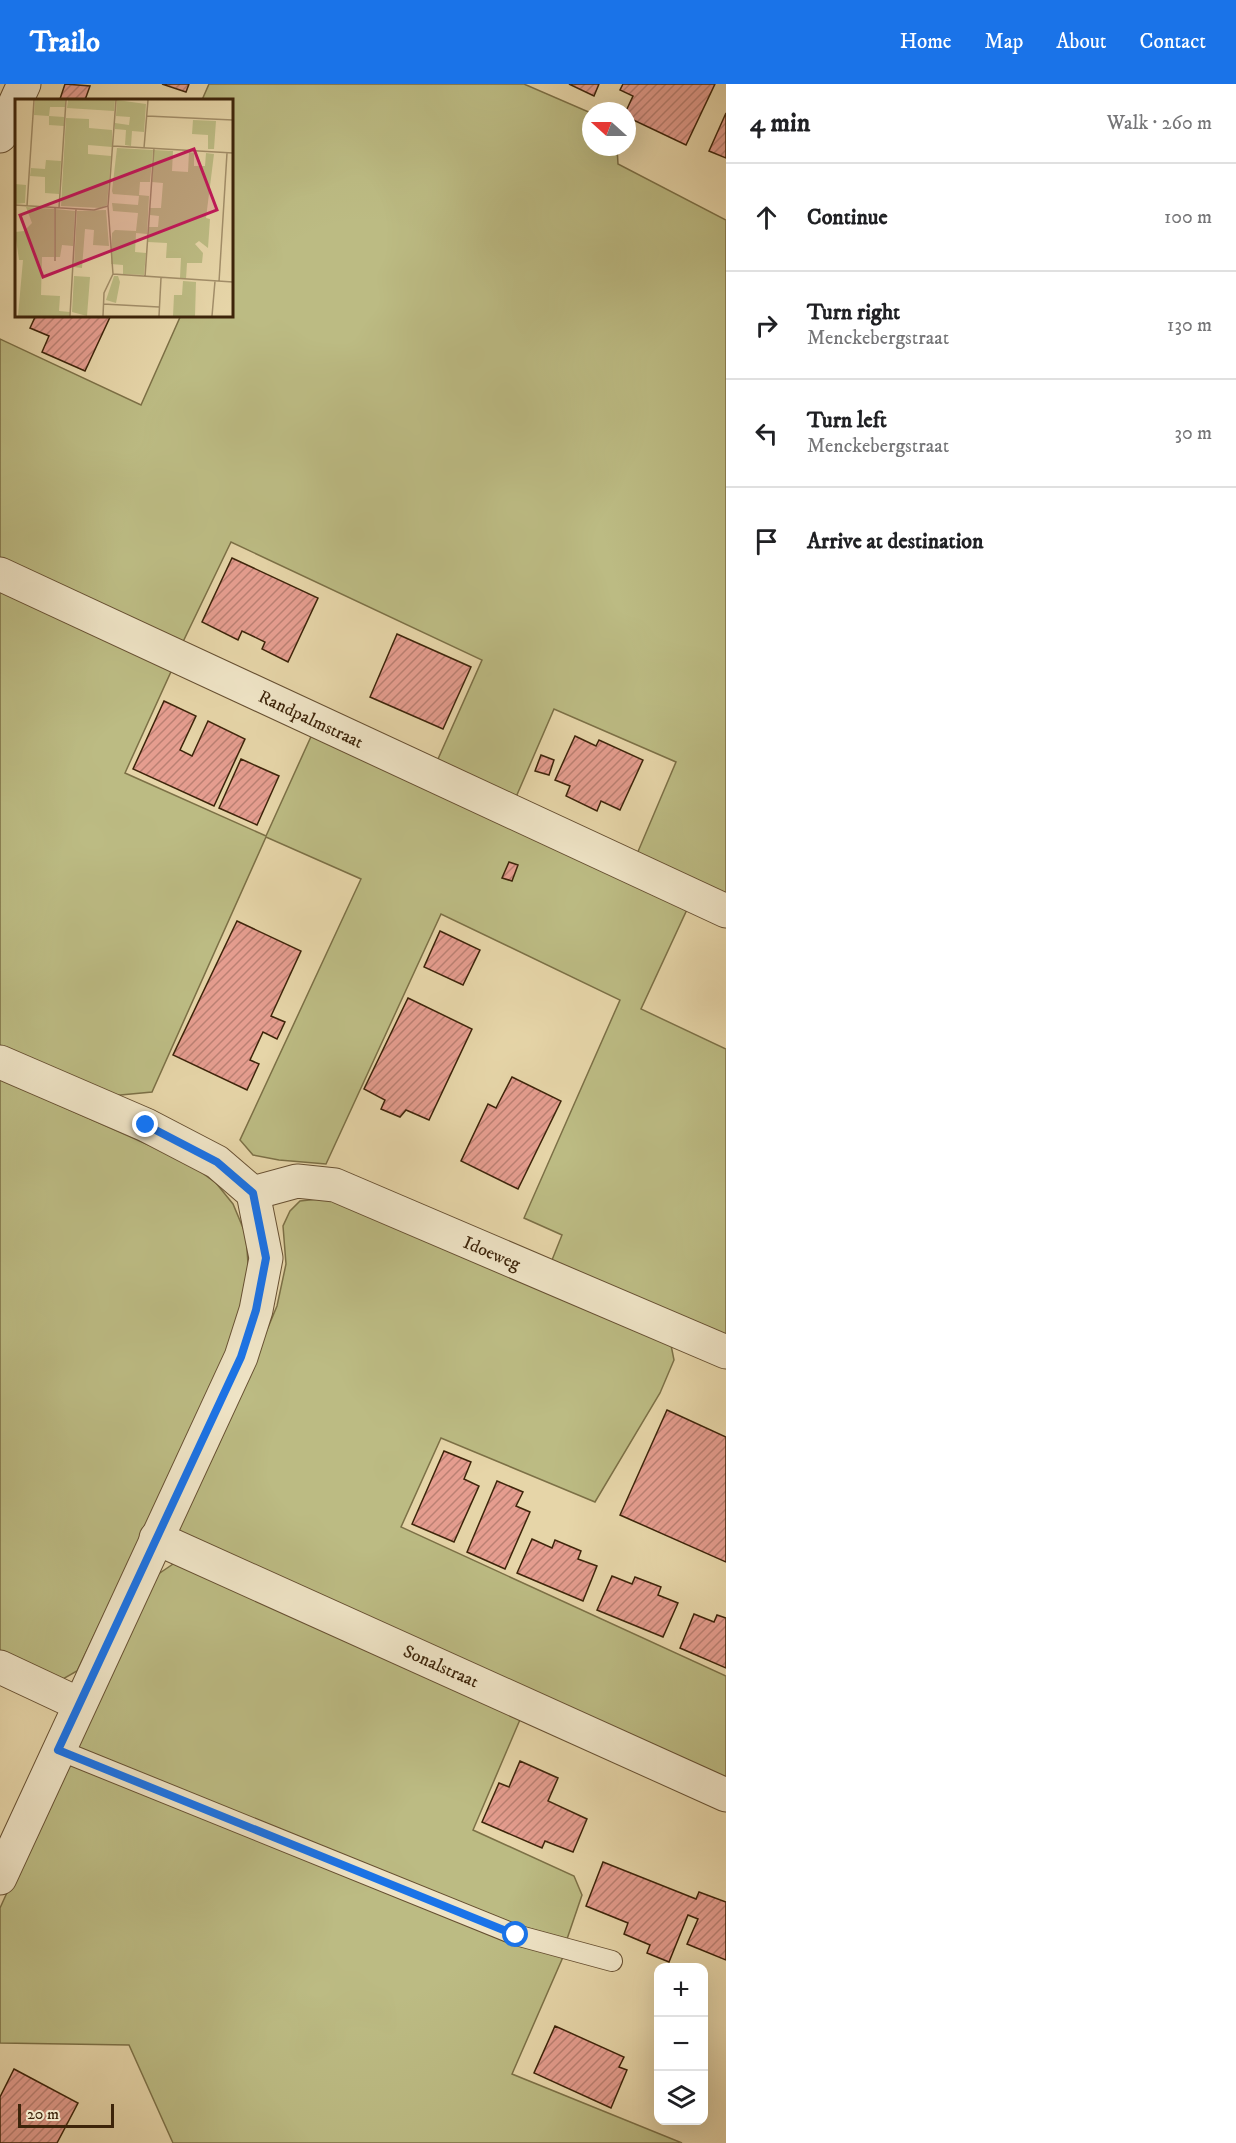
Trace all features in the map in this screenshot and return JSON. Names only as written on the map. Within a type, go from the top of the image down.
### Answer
[{"type":"street","points":[[17,99],[24,84]]},
{"type":"street","points":[[0,136],[15,104]]},
{"type":"street","name":"Randpalmstraat","points":[[0,574],[726,911]]},
{"type":"street","points":[[0,1062],[146,1125],[217,1162],[253,1193],[266,1258],[256,1310],[241,1357],[0,1878]]},
{"type":"street","name":"Idoeweg","points":[[253,1193],[297,1181],[334,1185],[726,1352]]},
{"type":"street","name":"Sonalstraat","points":[[156,1538],[726,1794]]},
{"type":"street","points":[[0,1667],[79,1704]]},
{"type":"lane","points":[[58,1750],[516,1935],[612,1961]]},
{"type":"shaded area","points":[[209,84],[524,84],[582,109],[582,156],[618,156],[618,164],[726,220],[726,903],[634,861],[676,762],[554,709],[513,804],[434,768],[482,660],[231,542],[180,648],[0,565],[0,339],[141,405],[181,316],[232,316],[232,99],[202,99]]},
{"type":"shaded area","points":[[0,583],[174,665],[125,773],[266,836],[314,730],[690,903],[641,1009],[726,1049],[726,1341],[550,1265],[562,1235],[524,1218],[620,1000],[441,914],[326,1164],[253,1155],[240,1140],[361,879],[266,837],[152,1092],[110,1096],[0,1047]]},
{"type":"shaded area","points":[[0,1079],[187,1162],[216,1183],[233,1204],[246,1235],[249,1278],[228,1355],[77,1671],[63,1679],[0,1656]]},
{"type":"shaded area","points":[[337,1197],[670,1340],[674,1360],[660,1393],[595,1502],[441,1438],[401,1527],[726,1676],[726,1784],[174,1537],[219,1444],[277,1306],[286,1264],[283,1226],[290,1211],[300,1201]]},
{"type":"shaded area","points":[[176,1562],[522,1715],[473,1830],[574,1876],[582,1895],[567,1939],[520,1926],[76,1748],[157,1575]]},
{"type":"shaded area","points":[[67,1761],[512,1944],[563,1957],[512,2074],[682,2143],[173,2143],[129,2045],[0,2043],[0,1908]]},
{"type":"building","points":[[65,84],[90,86],[85,99],[60,99]]},
{"type":"building","points":[[162,84],[189,84],[186,92]]},
{"type":"building","points":[[569,84],[599,84],[594,96]]},
{"type":"building","points":[[623,84],[715,84],[686,145],[636,121],[636,102],[630,102],[633,96],[620,90]]},
{"type":"building","points":[[726,113],[726,158],[709,151]]},
{"type":"building","points":[[36,316],[111,316],[85,371],[42,352],[49,336],[30,328]]},
{"type":"building","points":[[232,558],[318,598],[288,662],[262,649],[265,642],[242,631],[238,640],[202,622]]},
{"type":"building","points":[[397,634],[471,667],[443,729],[370,697]]},
{"type":"building","points":[[164,701],[196,716],[180,750],[192,756],[208,721],[245,739],[214,806],[133,769]]},
{"type":"building","points":[[575,736],[596,746],[599,740],[643,760],[620,810],[601,801],[597,811],[566,796],[570,786],[555,780]]},
{"type":"building","points":[[541,755],[554,760],[549,775],[535,771]]},
{"type":"building","points":[[241,759],[279,776],[257,825],[219,808]]},
{"type":"building","points":[[509,862],[518,865],[512,881],[502,878]]},
{"type":"building","points":[[237,921],[301,951],[271,1016],[285,1022],[277,1039],[263,1032],[250,1060],[259,1064],[247,1090],[173,1055]]},
{"type":"building","points":[[440,931],[480,950],[463,985],[424,967]]},
{"type":"building","points":[[408,998],[472,1029],[429,1120],[406,1110],[400,1117],[381,1109],[385,1100],[364,1089]]},
{"type":"building","points":[[512,1077],[561,1101],[518,1189],[461,1161],[488,1104],[496,1108]]},
{"type":"building","points":[[667,1410],[726,1437],[726,1562],[620,1515]]},
{"type":"building","points":[[444,1451],[471,1462],[464,1479],[479,1486],[454,1542],[412,1524]]},
{"type":"building","points":[[497,1481],[523,1492],[516,1506],[530,1512],[505,1569],[467,1552]]},
{"type":"building","points":[[532,1539],[552,1548],[555,1540],[581,1551],[578,1559],[597,1566],[583,1601],[517,1573]]},
{"type":"building","points":[[612,1576],[632,1584],[635,1577],[661,1587],[658,1595],[678,1603],[663,1637],[597,1610]]},
{"type":"building","points":[[694,1614],[714,1622],[717,1615],[726,1618],[726,1668],[680,1648]]},
{"type":"building","points":[[520,1761],[558,1778],[548,1801],[587,1819],[573,1852],[545,1841],[542,1848],[482,1822],[499,1783],[509,1787]]},
{"type":"building","points":[[603,1862],[696,1899],[699,1892],[726,1902],[726,1960],[687,1944],[698,1919],[688,1915],[669,1962],[647,1953],[650,1945],[624,1934],[628,1923],[586,1906]]},
{"type":"building","points":[[555,2026],[624,2057],[619,2067],[627,2070],[611,2108],[534,2073]]},
{"type":"building","points":[[14,2069],[78,2103],[57,2143],[0,2143],[0,2097]]},
{"type":"route","points":[[146,1125],[217,1162],[253,1193],[266,1258],[256,1310],[241,1357],[58,1750],[516,1935]]}]
